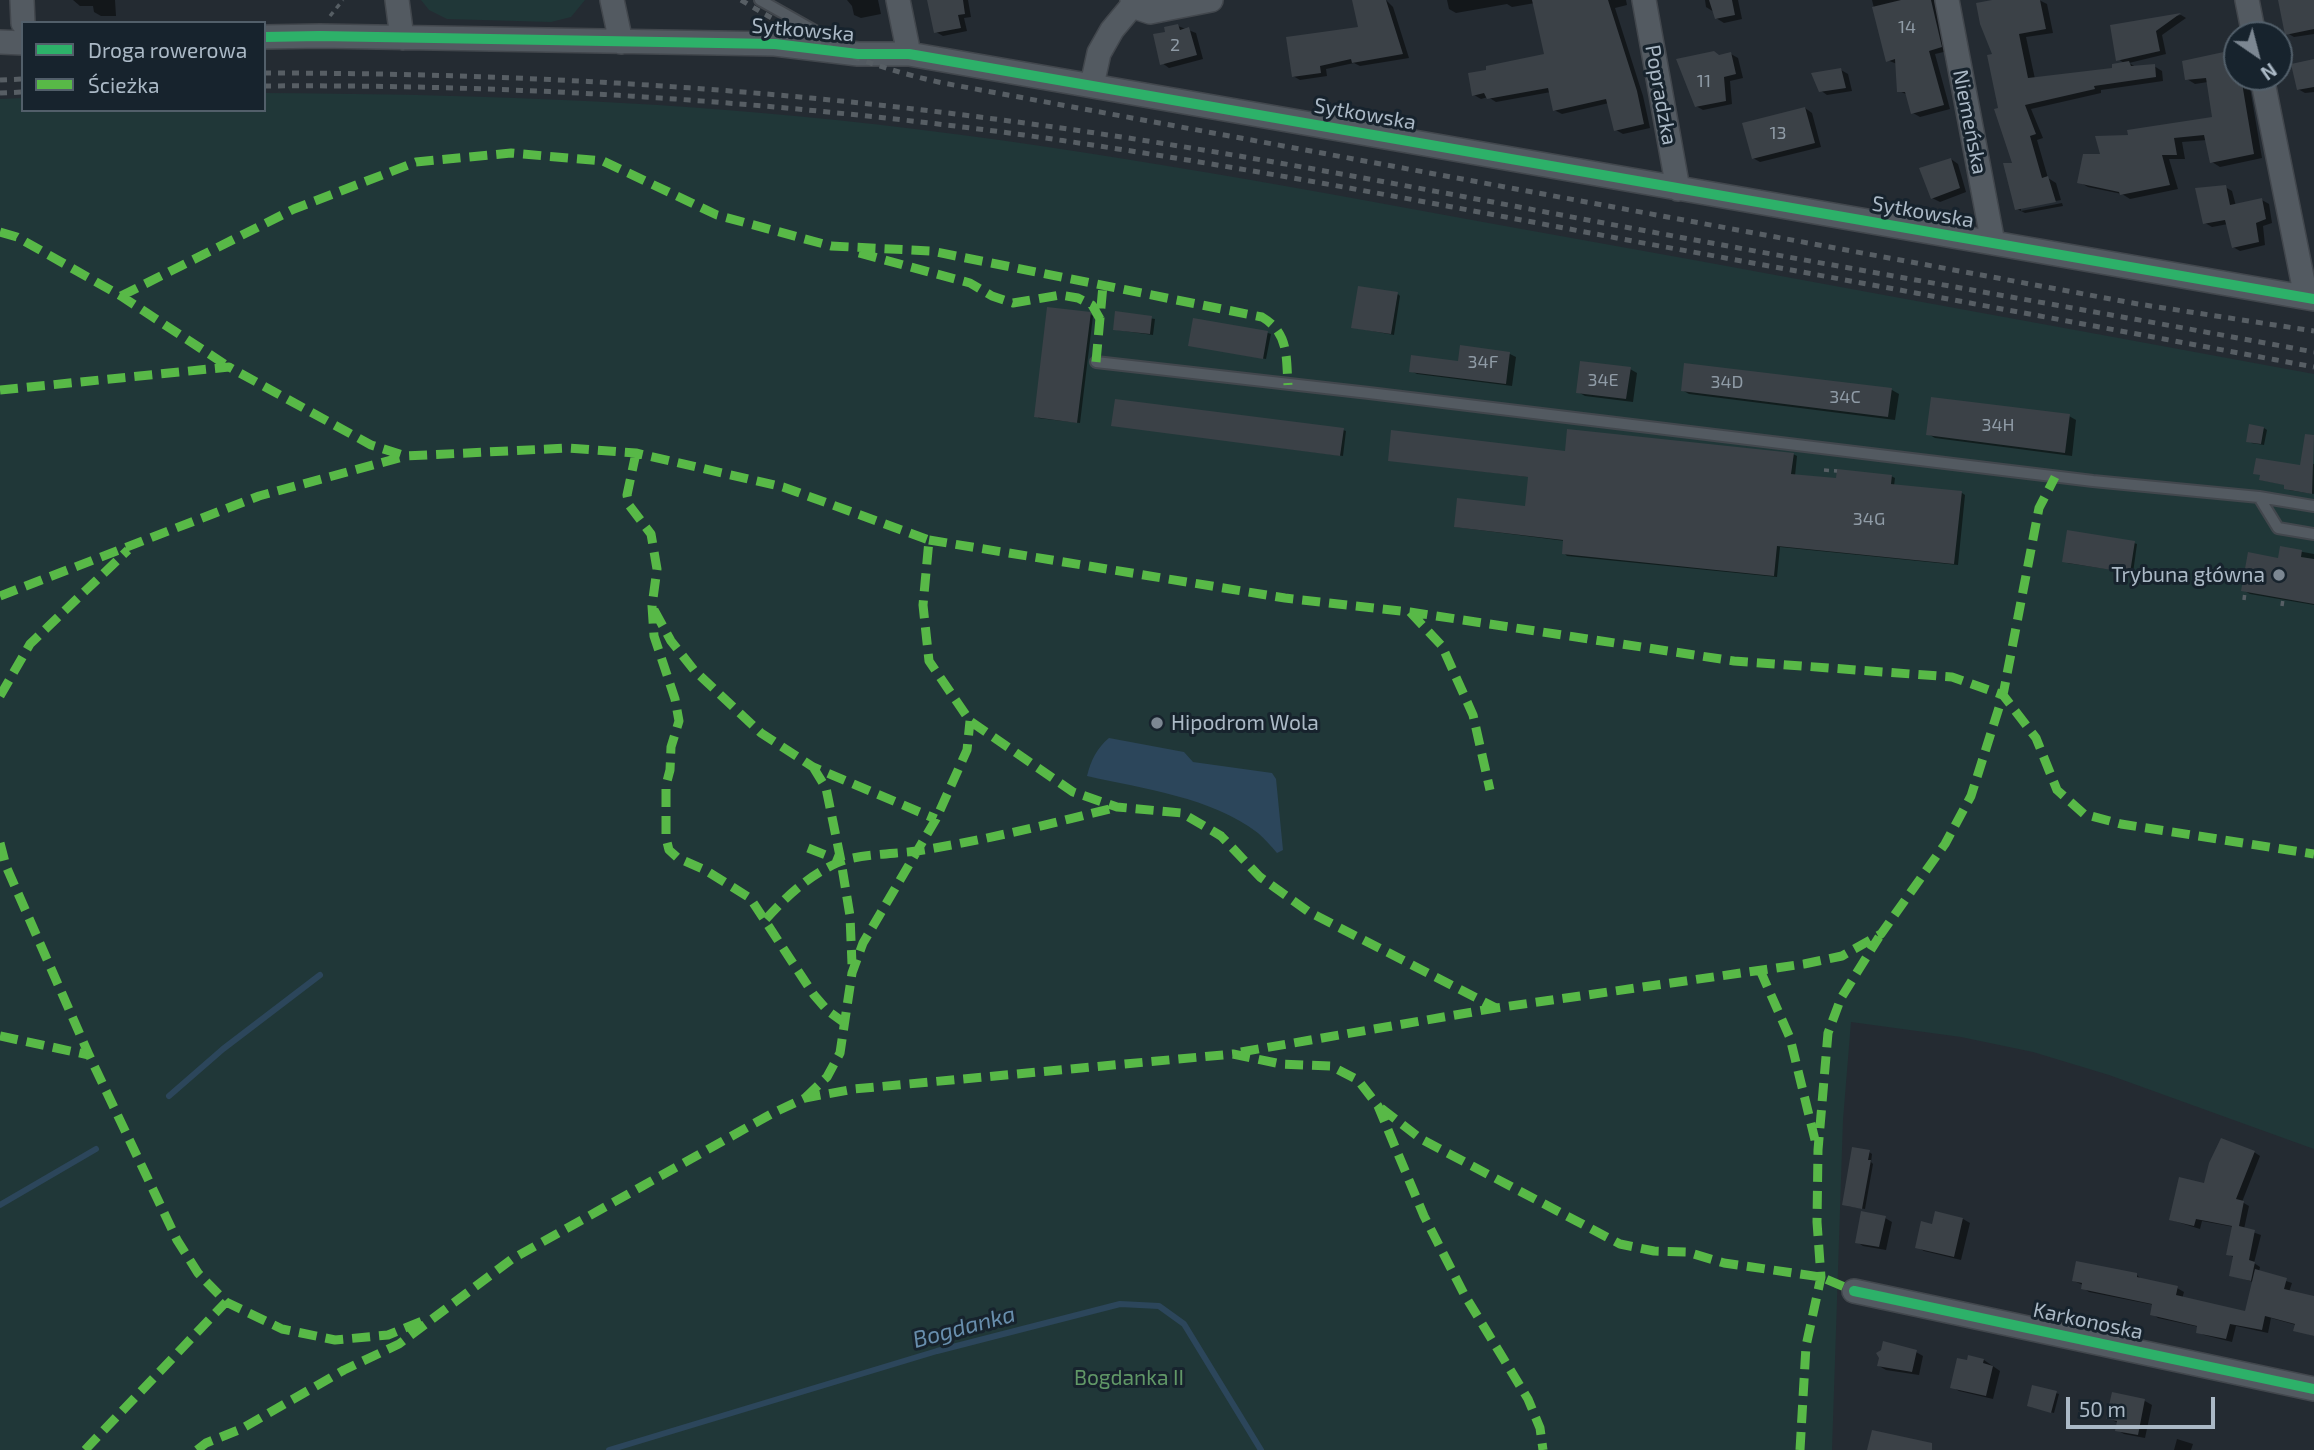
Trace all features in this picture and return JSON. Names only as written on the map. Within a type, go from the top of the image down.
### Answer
[{"type":"street","points":[[22,0],[23,21]]},
{"type":"street","points":[[397,0],[402,38]]},
{"type":"street","points":[[612,0],[621,42]]},
{"type":"street","points":[[898,0],[909,54]]},
{"type":"street","points":[[1092,85],[1099,53],[1132,3],[1150,12],[1211,0]]},
{"type":"street","name":"Popradzka","points":[[1644,0],[1678,189]]},
{"type":"street","name":"Niemeńska","points":[[1947,0],[1993,243]]},
{"type":"street","points":[[2247,0],[2251,21]]},
{"type":"street","name":"Sytkowska","points":[[266,37],[775,44],[858,54],[909,54],[2310,298]]},
{"type":"street","points":[[0,42],[21,43]]},
{"type":"street","points":[[2265,91],[2310,298]]},
{"type":"street","name":"Karkonoska","points":[[1854,1291],[2314,1389]]},
{"type":"lane","points":[[760,0],[858,54]]},
{"type":"lane","points":[[1096,362],[2093,481],[2259,497],[2314,506]]},
{"type":"lane","points":[[2259,497],[2278,527],[2314,534]]},
{"type":"path","points":[[324,23],[343,0]]},
{"type":"path","points":[[1824,470],[1837,471]]},
{"type":"path","points":[[2244,600],[2245,592]]},
{"type":"path","points":[[2282,606],[2283,598]]},
{"type":"green space","points":[[421,0],[585,0],[571,17],[551,22],[447,19],[429,10]]},
{"type":"green space","name":"Hipodrom Wola","points":[[266,93],[479,97],[694,107],[919,129],[1330,194],[2314,374],[2314,1149],[2109,1075],[2033,1052],[1961,1037],[1851,1022],[1843,1120],[1832,1450],[0,1450],[0,99],[21,98],[21,112],[266,112]]},
{"type":"water","points":[[1109,738],[1184,752],[1193,762],[1272,773],[1276,779],[1283,850],[1277,853],[1258,833],[1219,811],[1198,803],[1154,790],[1087,776],[1095,755]]},
{"type":"building","points":[[927,0],[963,0],[965,14],[958,15],[961,28],[934,33]]},
{"type":"building","points":[[1352,0],[1386,0],[1403,54],[1352,63],[1351,59],[1320,66],[1321,73],[1292,77],[1286,37],[1358,27]]},
{"type":"building","points":[[1532,0],[1608,0],[1637,91],[1644,124],[1614,131],[1606,99],[1553,111],[1548,88],[1487,99],[1484,93],[1472,96],[1468,73],[1486,70],[1486,66],[1544,54]]},
{"type":"building","points":[[1709,0],[1732,0],[1735,15],[1715,19]]},
{"type":"building","points":[[1901,0],[1931,0],[1942,47],[1929,51],[1944,105],[1911,114],[1905,92],[1897,92],[1895,59],[1886,62],[1872,7]]},
{"type":"building","points":[[1992,0],[2040,0],[2046,29],[2019,34],[2028,78],[2112,68],[2112,64],[2129,61],[2131,66],[2155,64],[2156,77],[2094,86],[2095,89],[2025,105],[2036,134],[2030,136],[2042,178],[2048,176],[2056,202],[2015,210],[2003,163],[2012,163],[1994,109],[1998,108],[1987,55],[1992,54],[1980,24],[1976,3]]},
{"type":"building","points":[[2278,0],[2314,0],[2314,29],[2293,33],[2293,21],[2282,21]]},
{"type":"building","points":[[2181,13],[2156,31],[2160,51],[2116,61],[2110,25]]},
{"type":"building","points":[[1178,24],[1180,30],[1189,27],[1197,55],[1160,65],[1153,34],[1165,32],[1164,27]]},
{"type":"building","points":[[1714,51],[1719,55],[1731,52],[1736,74],[1724,77],[1726,101],[1695,107],[1676,59]]},
{"type":"building","points":[[2223,52],[2223,91],[2243,91],[2254,154],[2210,163],[2204,135],[2174,138],[2177,155],[2162,155],[2170,185],[2120,195],[2119,192],[2077,183],[2083,154],[2100,154],[2095,136],[2128,135],[2127,130],[2212,117],[2206,78],[2185,80],[2182,61]]},
{"type":"building","points":[[2314,59],[2314,87],[2297,90],[2293,64]]},
{"type":"building","points":[[1841,68],[1846,88],[1819,92],[1811,73]]},
{"type":"building","points":[[1805,107],[1815,143],[1752,159],[1742,123]]},
{"type":"building","points":[[1951,158],[1960,188],[1931,199],[1919,168]]},
{"type":"building","points":[[2226,185],[2230,205],[2262,198],[2266,219],[2256,223],[2259,242],[2232,248],[2225,220],[2203,224],[2195,188]]},
{"type":"building","points":[[1358,286],[1398,292],[1391,334],[1351,328]]},
{"type":"building","points":[[1047,307],[1091,312],[1077,423],[1034,417]]},
{"type":"building","points":[[1115,311],[1152,316],[1150,334],[1113,330]]},
{"type":"building","points":[[1193,318],[1268,331],[1263,359],[1188,346]]},
{"type":"building","points":[[1460,345],[1510,352],[1506,384],[1409,372],[1411,355],[1458,361]]},
{"type":"building","points":[[1580,361],[1631,367],[1626,399],[1576,393]]},
{"type":"building","points":[[1684,363],[1892,388],[1888,417],[1681,391]]},
{"type":"building","points":[[1931,397],[2070,414],[2065,453],[1926,435]]},
{"type":"building","points":[[1115,399],[1344,428],[1340,456],[1111,426]]},
{"type":"building","points":[[2249,424],[2264,427],[2261,444],[2246,442]]},
{"type":"building","points":[[1567,429],[1794,453],[1791,474],[1836,478],[1837,469],[1892,475],[1891,484],[1962,491],[1954,564],[1777,546],[1774,576],[1562,554],[1563,540],[1454,527],[1457,498],[1525,506],[1528,477],[1388,461],[1391,430],[1565,451]]},
{"type":"building","points":[[2305,434],[2314,435],[2312,494],[2284,489],[2284,485],[2259,480],[2260,475],[2253,474],[2256,458],[2300,465]]},
{"type":"building","points":[[2067,530],[2135,541],[2130,573],[2062,562]]},
{"type":"building","name":"Trybuna główna","points":[[2280,546],[2302,550],[2301,557],[2314,559],[2314,604],[2241,591],[2248,552],[2278,558]]},
{"type":"building","points":[[2221,1138],[2255,1151],[2236,1199],[2244,1201],[2239,1226],[2255,1230],[2249,1260],[2255,1262],[2251,1281],[2229,1276],[2233,1256],[2226,1255],[2232,1226],[2196,1219],[2194,1226],[2169,1220],[2179,1177],[2204,1183],[2209,1163]]},
{"type":"building","points":[[1852,1147],[1870,1150],[1868,1160],[1871,1160],[1862,1209],[1842,1205]]},
{"type":"building","points":[[1861,1211],[1886,1216],[1879,1247],[1855,1243]]},
{"type":"building","points":[[1935,1211],[1963,1218],[1954,1257],[1915,1248],[1921,1221],[1932,1224]]},
{"type":"building","points":[[2076,1261],[2137,1273],[2137,1277],[2178,1286],[2176,1295],[2245,1311],[2255,1269],[2287,1278],[2284,1289],[2314,1296],[2314,1336],[2293,1331],[2295,1324],[2265,1316],[2262,1330],[2230,1324],[2226,1339],[2196,1333],[2197,1326],[2150,1315],[2152,1304],[2081,1289],[2082,1283],[2072,1281]]},
{"type":"building","points":[[1883,1341],[1917,1350],[1912,1372],[1877,1366],[1879,1358],[1876,1353],[1881,1350]]},
{"type":"building","points":[[1968,1355],[1984,1359],[1983,1363],[1993,1366],[1986,1396],[1950,1388],[1957,1358],[1967,1360]]},
{"type":"building","points":[[2032,1385],[2057,1391],[2051,1413],[2027,1406]]},
{"type":"building","points":[[2112,1392],[2145,1399],[2138,1435],[2115,1431],[2117,1421],[2106,1419]]},
{"type":"building","points":[[1872,1430],[1932,1443],[1932,1450],[1867,1450]]},
{"type":"waterway","points":[[169,1096],[223,1049],[320,975]]},
{"type":"waterway","points":[[0,1205],[96,1149]]},
{"type":"waterway","name":"Bogdanka","points":[[609,1450],[937,1351],[1120,1304],[1159,1306],[1184,1324],[1261,1450]]},
{"type":"railway","points":[[741,0],[814,40],[862,60],[943,83],[2138,304],[2314,331]]},
{"type":"railway","points":[[266,73],[449,76],[634,84],[818,99],[1002,120],[1169,144],[1336,173],[2314,352]]},
{"type":"railway","points":[[0,80],[21,79]]},
{"type":"railway","points":[[266,86],[449,88],[634,96],[818,111],[1002,132],[1320,183],[2314,367]]},
{"type":"railway","points":[[0,93],[21,92]]},
{"type":"marked path","points":[[121,296],[294,209],[416,162],[511,153],[603,161],[717,215],[831,246],[931,251],[1262,317],[1271,323],[1282,338],[1288,385]]},
{"type":"marked path","points":[[0,232],[17,237],[121,296],[229,367]]},
{"type":"marked path","points":[[859,253],[970,283],[992,296],[1013,303],[1060,295],[1078,298],[1092,305],[1100,319]]},
{"type":"marked path","points":[[1096,362],[1103,285]]},
{"type":"marked path","points":[[0,390],[229,367],[371,445],[406,456],[568,448],[636,453],[783,487],[929,540],[923,605],[929,661],[970,721],[1073,792],[1117,807],[1182,813],[1221,836],[1260,877],[1309,912],[1496,1008],[1804,964],[1842,956],[1881,934],[1945,844],[1971,796],[2003,695],[2039,508],[2055,477]]},
{"type":"marked path","points":[[636,453],[627,495],[629,505],[651,534],[657,569],[652,606],[654,636],[675,699],[679,721],[671,747],[666,785],[666,838],[669,850],[678,858],[705,870],[750,898],[814,995],[828,1011],[846,1024]]},
{"type":"marked path","points":[[0,596],[259,496],[406,456]]},
{"type":"marked path","points":[[929,540],[1285,598],[1410,612],[1734,661],[1952,677],[2003,695],[2036,738],[2057,790],[2084,814],[2121,824],[2314,854]]},
{"type":"marked path","points":[[0,696],[30,644],[128,550]]},
{"type":"marked path","points":[[654,610],[671,641],[694,670],[761,733],[813,767],[936,819]]},
{"type":"marked path","points":[[1410,612],[1442,646],[1473,715],[1490,790]]},
{"type":"marked path","points":[[805,1098],[827,1077],[840,1053],[852,973],[863,943],[936,819],[967,750],[970,721]]},
{"type":"marked path","points":[[813,767],[826,788],[841,861],[850,916],[852,964]]},
{"type":"marked path","points":[[766,919],[807,880],[845,860],[968,842],[1117,807]]},
{"type":"marked path","points":[[0,843],[6,866],[89,1055],[177,1240],[198,1273],[226,1302],[282,1329],[335,1340],[388,1335],[422,1321]]},
{"type":"marked path","points":[[808,848],[841,861]]},
{"type":"marked path","points":[[1800,1450],[1806,1346],[1821,1277],[1817,1222],[1818,1150],[1828,1033],[1841,998],[1879,937]]},
{"type":"marked path","points":[[1760,970],[1790,1038],[1815,1140]]},
{"type":"marked path","points":[[1241,1052],[1496,1008]]},
{"type":"marked path","points":[[0,1036],[89,1055]]},
{"type":"marked path","points":[[197,1450],[206,1443],[241,1429],[344,1370],[399,1344],[512,1259],[773,1113],[805,1098],[854,1089],[1233,1054],[1281,1064],[1331,1066],[1358,1080],[1378,1106],[1424,1216],[1464,1294],[1528,1399],[1540,1428],[1543,1450]]},
{"type":"marked path","points":[[1381,1108],[1421,1139],[1620,1244],[1654,1251],[1687,1252],[1724,1263],[1821,1277],[1854,1291]]},
{"type":"marked path","points":[[85,1450],[226,1302]]},
{"type":"cycle path","points":[[266,37],[775,44],[858,54],[909,54],[2314,299]]},
{"type":"cycle path","points":[[1854,1291],[2314,1389]]},
{"type":"place","name":"Trybuna główna","points":[[2279,575]]},
{"type":"place","name":"Hipodrom Wola","points":[[1157,723]]},
{"type":"park label","name":"Bogdanka II","points":[[1129,1378]]}]
